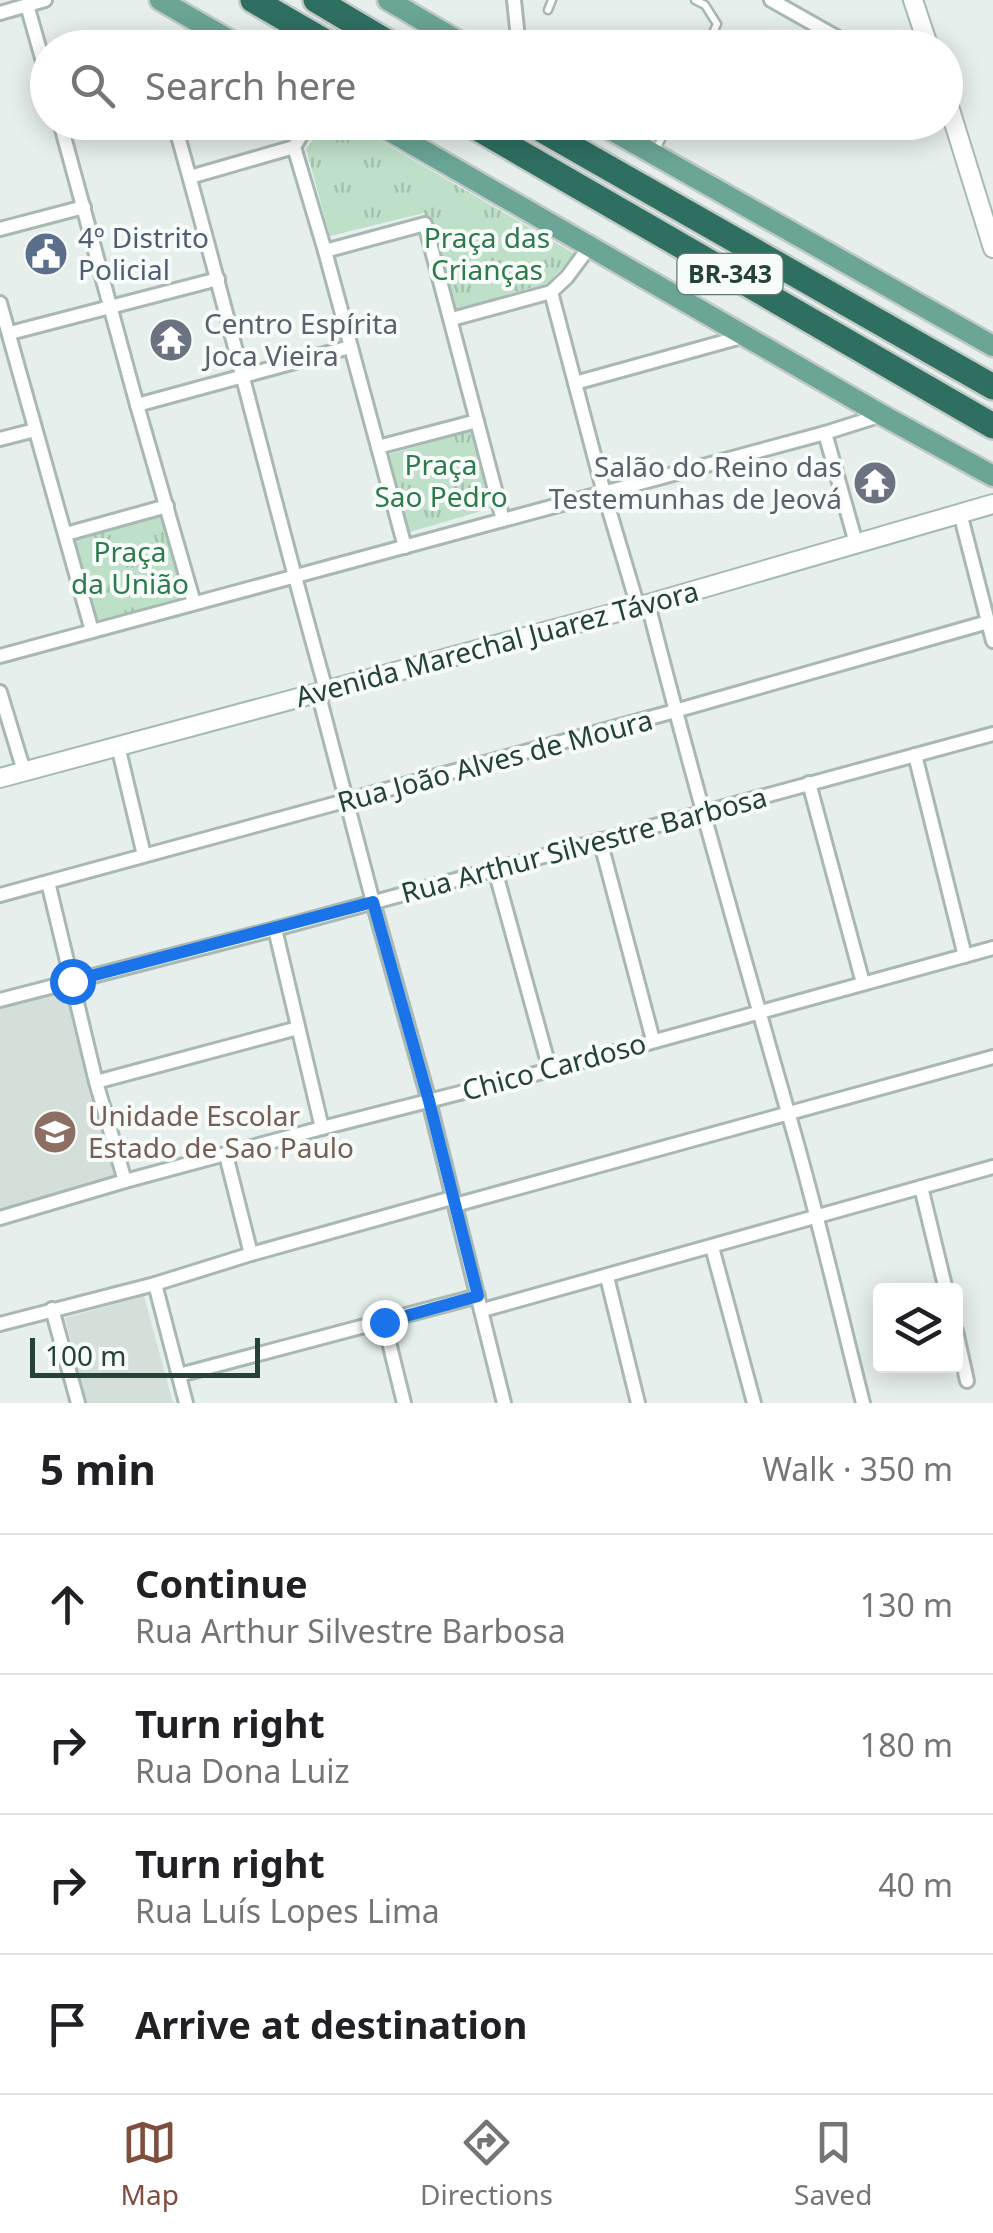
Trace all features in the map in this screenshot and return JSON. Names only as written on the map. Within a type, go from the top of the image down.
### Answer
[{"type":"highway","points":[[253,0],[305,30]]},
{"type":"highway","points":[[316,0],[367,30]]},
{"type":"highway","name":"BR-343","points":[[497,140],[993,426]]},
{"type":"highway","name":"BR-343","points":[[560,140],[993,387]]},
{"type":"main road","points":[[160,0],[212,30]]},
{"type":"main road","points":[[388,0],[439,30]]},
{"type":"main road","points":[[405,140],[993,476]]},
{"type":"main road","points":[[627,140],[993,346]]},
{"type":"street","points":[[0,13],[45,0]]},
{"type":"street","points":[[514,0],[517,30]]},
{"type":"street","points":[[772,0],[824,30]]},
{"type":"street","points":[[913,0],[923,30]]},
{"type":"street","points":[[28,5],[35,30]]},
{"type":"street","points":[[65,140],[194,603]]},
{"type":"street","points":[[179,140],[504,1403]]},
{"type":"street","points":[[190,177],[294,147],[298,140]]},
{"type":"street","points":[[960,140],[992,240]]},
{"type":"street","points":[[294,147],[406,547]]},
{"type":"street","points":[[0,228],[84,207]]},
{"type":"street","points":[[325,250],[425,224],[503,520]]},
{"type":"street","points":[[452,319],[551,292],[590,246]]},
{"type":"street","points":[[10,332],[218,279]]},
{"type":"street","points":[[551,292],[604,494],[675,712],[788,1112],[863,1403]]},
{"type":"street","points":[[0,303],[92,632]]},
{"type":"street","points":[[576,383],[745,336]]},
{"type":"street","points":[[137,406],[350,347]]},
{"type":"street","points":[[0,656],[825,434],[882,415]]},
{"type":"street","points":[[378,447],[477,421]]},
{"type":"street","points":[[0,439],[35,430]]},
{"type":"street","points":[[825,434],[856,543]]},
{"type":"street","name":"Avenida Marechal Juarez Távora","points":[[0,778],[643,605],[993,503]]},
{"type":"street","points":[[66,534],[167,506]]},
{"type":"street","points":[[960,513],[993,641]]},
{"type":"street","name":"Rua João Alves de Moura","points":[[0,895],[675,712],[988,622]]},
{"type":"street","points":[[0,692],[24,771]]},
{"type":"street","name":"Rua Arthur Silvestre Barbosa","points":[[0,1000],[993,734]]},
{"type":"street","points":[[118,746],[144,855]]},
{"type":"street","points":[[916,755],[965,956]]},
{"type":"street","points":[[809,784],[863,982]]},
{"type":"street","points":[[600,840],[653,1040]]},
{"type":"street","points":[[495,870],[550,1070]]},
{"type":"street","points":[[48,882],[96,1082],[126,1181]]},
{"type":"street","points":[[275,929],[322,1128]]},
{"type":"street","name":"Chico Cardoso","points":[[0,1218],[993,948]]},
{"type":"street","points":[[96,1082],[298,1028]]},
{"type":"street","points":[[0,1324],[993,1057]]},
{"type":"street","points":[[226,1155],[251,1254]]},
{"type":"street","points":[[178,1375],[384,1322],[608,1277],[993,1168]]},
{"type":"street","points":[[921,1187],[944,1283]]},
{"type":"street","points":[[712,1247],[754,1403]]},
{"type":"street","points":[[608,1277],[638,1403]]},
{"type":"street","points":[[154,1284],[186,1403]]},
{"type":"street","points":[[52,1309],[78,1403]]},
{"type":"street","points":[[384,1322],[404,1403]]},
{"type":"street","points":[[963,1363],[967,1381]]},
{"type":"lane","points":[[548,10],[552,0]]},
{"type":"lane","points":[[695,0],[705,5],[718,24],[715,30]]},
{"type":"lane","points":[[653,156],[661,140]]},
{"type":"shaded area","name":"Unidade Escolar Estado de Sao Paulo","points":[[72,981],[125,1181],[0,1218],[0,1000]]},
{"type":"shaded area","points":[[144,1296],[173,1403],[87,1403],[65,1318]]},
{"type":"green space","name":"Praça das Crianças","points":[[313,140],[379,140],[575,254],[548,283],[456,309],[424,213],[330,236],[306,149]]},
{"type":"green space","name":"Praça Sao Pedro","points":[[473,430],[495,507],[410,532],[387,455]]},
{"type":"green space","name":"Praça da União","points":[[163,512],[188,601],[96,626],[73,537]]},
{"type":"place","name":"4º Distrito Policial","points":[[46,254]]},
{"type":"place","name":"Centro Espírita Joca Vieira","points":[[171,340]]},
{"type":"place","name":"Salão do Reino das Testemunhas de Jeová","points":[[875,483]]},
{"type":"place","name":"Unidade Escolar Estado de Sao Paulo","points":[[55,1132]]},
{"type":"route","points":[[72,981],[373,902],[478,1296],[384,1322]]}]
